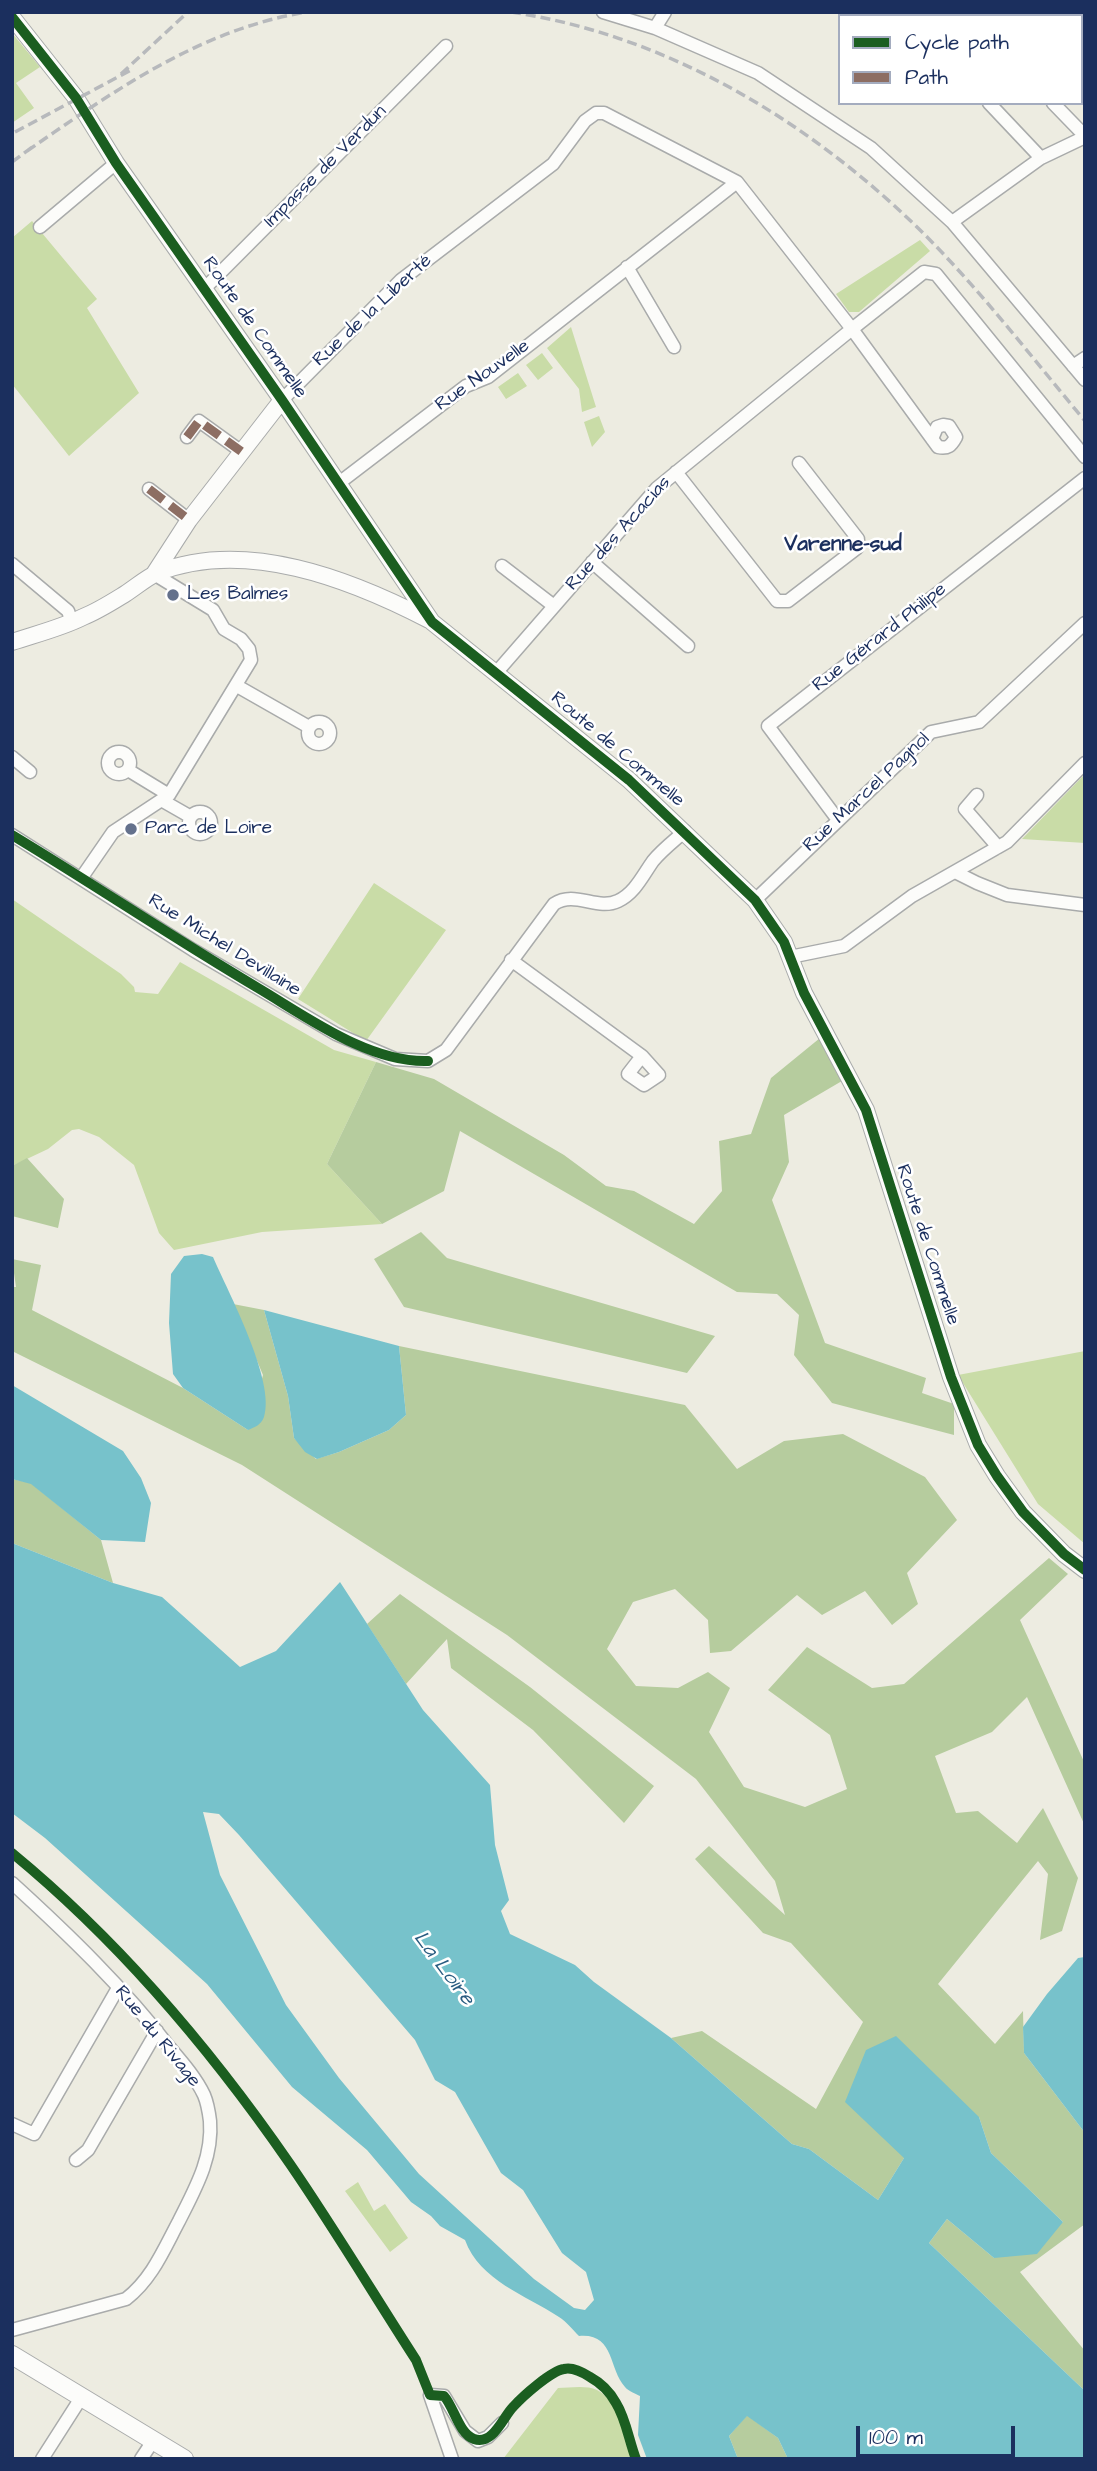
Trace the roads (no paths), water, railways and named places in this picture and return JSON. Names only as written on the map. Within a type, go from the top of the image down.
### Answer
[{"type":"main road","points":[[12,2355],[184,2459]]},
{"type":"street","points":[[603,12],[655,28],[758,73],[872,148],[953,222],[1085,380]]},
{"type":"street","points":[[655,28],[665,12]]},
{"type":"street","name":"Route de Commelle","points":[[12,18],[60,76],[116,163],[205,288],[432,622],[629,780],[755,900],[784,942],[804,993],[866,1110],[951,1377],[978,1445],[1023,1512],[1064,1554],[1085,1570]]},
{"type":"street","name":"Impasse de Verdun","points":[[205,288],[446,46]]},
{"type":"street","points":[[991,105],[1041,158]]},
{"type":"street","points":[[953,222],[1041,158],[1085,136],[1055,105]]},
{"type":"street","name":"Rue de la Liberté","points":[[155,574],[189,520],[282,400],[401,280],[553,164],[585,121],[596,113],[604,113],[737,182]]},
{"type":"street","points":[[40,227],[116,163]]},
{"type":"street","points":[[737,182],[852,329],[932,439]]},
{"type":"street","name":"Rue Nouvelle","points":[[339,483],[466,386],[488,377],[737,182]]},
{"type":"street","points":[[626,267],[674,347]]},
{"type":"street","name":"Rue des Acacias","points":[[496,673],[657,488],[924,272],[936,274],[1085,457]]},
{"type":"street","points":[[1073,366],[1085,358]]},
{"type":"street","points":[[187,437],[199,421],[242,452]]},
{"type":"street","points":[[676,472],[777,601],[788,601],[857,548],[858,539],[799,463]]},
{"type":"street","name":"Rue Gérard Philipe","points":[[838,820],[768,726],[1085,478]]},
{"type":"street","points":[[149,489],[189,520]]},
{"type":"street","points":[[12,642],[72,622],[123,596],[155,574],[213,560],[261,561],[289,566],[356,587],[432,622]]},
{"type":"street","points":[[592,562],[688,646]]},
{"type":"street","points":[[12,565],[68,611],[72,622]]},
{"type":"street","points":[[502,566],[554,606]]},
{"type":"street","points":[[82,877],[113,832],[166,798],[251,660],[249,649],[241,639],[224,629],[213,610],[155,574]]},
{"type":"street","name":"Rue Marcel Pagnol","points":[[755,900],[931,732],[979,722],[1085,623]]},
{"type":"street","points":[[237,686],[309,727]]},
{"type":"street","points":[[12,757],[30,772]]},
{"type":"street","points":[[790,957],[844,946],[912,896],[1007,842],[1085,763]]},
{"type":"street","points":[[128,770],[191,817]]},
{"type":"street","points":[[977,795],[965,809],[998,847]]},
{"type":"street","name":"Rue Michel Devillaine","points":[[12,835],[217,964],[336,1034],[395,1059],[428,1061],[446,1050],[554,904],[574,898],[605,903],[619,901],[644,878],[659,855],[685,831]]},
{"type":"street","points":[[955,872],[1007,894],[1085,905]]},
{"type":"street","points":[[511,960],[642,1056]]},
{"type":"street","name":"Rue du Rivage","points":[[12,1883],[118,1988],[157,2031],[191,2074],[204,2096],[210,2120],[210,2145],[197,2186],[149,2276],[134,2292],[126,2299],[12,2330]]},
{"type":"street","points":[[12,2124],[34,2134],[118,1988]]},
{"type":"street","points":[[76,2160],[88,2150],[157,2031]]},
{"type":"street","points":[[452,2459],[430,2395],[444,2396],[465,2431],[478,2441],[488,2437],[502,2423]]},
{"type":"street","points":[[42,2459],[81,2398]]},
{"type":"street","points":[[141,2459],[153,2441]]},
{"type":"water","points":[[202,1254],[213,1257],[249,1337],[263,1382],[266,1401],[264,1417],[259,1424],[248,1430],[183,1388],[173,1374],[169,1323],[171,1274],[184,1256]]},
{"type":"water","points":[[264,1310],[399,1346],[406,1415],[389,1430],[339,1452],[317,1459],[305,1452],[294,1438],[288,1396]]},
{"type":"water","points":[[12,1385],[123,1451],[141,1478],[151,1503],[145,1542],[101,1540],[31,1484],[12,1479]]},
{"type":"water","name":"La Loire","points":[[12,1543],[113,1583],[162,1597],[240,1667],[276,1651],[340,1582],[423,1710],[490,1785],[495,1845],[509,1900],[501,1911],[510,1934],[575,1965],[671,2038],[792,2144],[809,2149],[878,2200],[904,2158],[845,2102],[866,2050],[896,2036],[979,2117],[991,2153],[1063,2222],[1037,2254],[994,2258],[947,2219],[929,2243],[1085,2391],[1085,2459],[788,2459],[778,2438],[747,2416],[729,2436],[738,2459],[647,2459],[638,2435],[640,2396],[625,2387],[605,2346],[599,2340],[579,2336],[559,2317],[493,2277],[481,2266],[465,2240],[440,2226],[411,2202],[367,2150],[292,2087],[207,1984],[45,1838],[12,1813]],"holes":[[[203,1812],[219,1814],[415,2040],[435,2080],[455,2092],[501,2173],[523,2190],[562,2253],[586,2272],[594,2300],[585,2310],[574,2308],[534,2279],[419,2174],[339,2078],[286,2005],[220,1875]]]},
{"type":"water","points":[[1085,1957],[1085,2133],[1024,2053],[1023,2027],[1078,1958]]},
{"type":"railway","points":[[121,74],[188,12]]},
{"type":"railway","points":[[27,151],[160,65],[231,32],[268,20],[307,12]]},
{"type":"railway","points":[[511,12],[570,24],[628,42],[684,64],[789,123],[839,159],[929,239],[990,306],[1085,421]]},
{"type":"railway","points":[[15,132],[131,70]]},
{"type":"railway","points":[[12,162],[35,145]]},
{"type":"place","name":"Les Balmes","points":[[173,595]]},
{"type":"place","name":"Parc de Loire","points":[[131,829]]},
{"type":"district","name":"Varenne-sud","points":[[843,546]]}]
